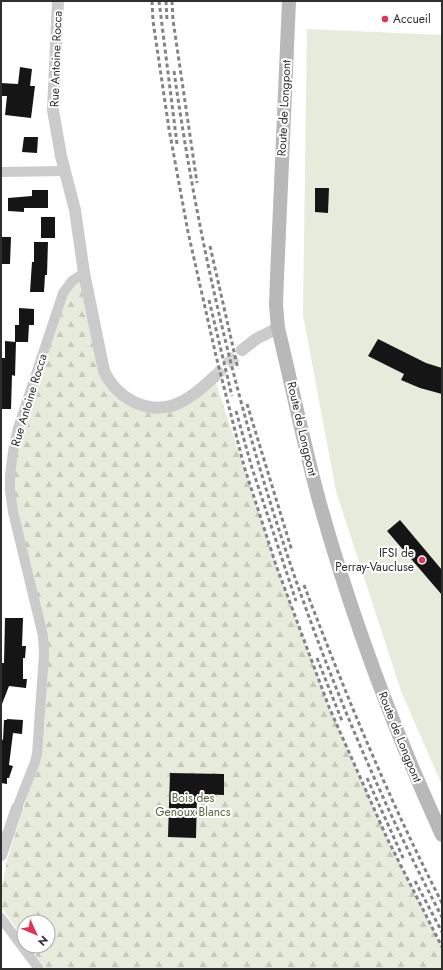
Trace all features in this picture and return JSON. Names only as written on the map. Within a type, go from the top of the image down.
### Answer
[{"type":"main road","name":"Route de Longpont","points":[[290,1],[277,277],[276,305],[278,328],[320,503],[348,598],[381,692],[416,779],[442,835]]},
{"type":"street","name":"Rue Antoine Rocca","points":[[17,808],[37,754],[44,654],[43,636],[13,512],[10,490],[11,460],[20,422],[63,294],[72,281],[84,273],[75,210],[64,171],[54,110],[58,1]]},
{"type":"street","points":[[1,172],[64,171]]},
{"type":"street","points":[[84,273],[104,371],[108,380],[122,395],[147,407],[166,407],[188,399],[214,377]]},
{"type":"street","points":[[242,350],[256,340],[278,328]]},
{"type":"street","points":[[1,855],[17,808]]},
{"type":"street","points":[[1,918],[39,969]]},
{"type":"green space","points":[[307,29],[442,35],[442,785],[401,691],[336,491],[303,315]]},
{"type":"green space","name":"Bois des Genoux Blancs","points":[[84,273],[115,388],[159,408],[214,377],[276,565],[329,707],[387,838],[442,947],[442,969],[46,969],[35,954],[56,954],[56,914],[16,914],[16,928],[1,907],[1,893],[7,860],[24,807],[37,754],[44,654],[17,527],[11,460],[63,293]]},
{"type":"building","points":[[20,67],[32,69],[30,86],[35,86],[31,118],[5,115],[7,96],[1,96],[1,83],[18,84]]},
{"type":"building","points":[[24,137],[38,137],[37,153],[22,152]]},
{"type":"building","points":[[315,188],[329,188],[328,213],[315,212]]},
{"type":"building","points":[[32,190],[48,190],[48,208],[24,208],[24,212],[8,211],[8,198],[32,196]]},
{"type":"building","points":[[41,217],[55,217],[55,238],[41,238]]},
{"type":"building","points":[[2,237],[11,237],[10,264],[2,264]]},
{"type":"building","points":[[34,242],[48,242],[47,275],[45,275],[44,292],[30,292],[32,262],[34,262]]},
{"type":"building","points":[[19,308],[34,309],[34,325],[29,325],[28,342],[15,342],[15,325],[19,325]]},
{"type":"building","points":[[378,339],[426,363],[442,368],[442,394],[420,388],[401,380],[404,374],[368,356]]},
{"type":"building","points":[[5,341],[16,342],[15,376],[12,375],[11,409],[1,409],[1,358],[5,358]]},
{"type":"building","points":[[400,520],[442,570],[442,595],[387,531]]},
{"type":"building","points":[[5,618],[23,618],[22,646],[26,646],[25,658],[23,658],[23,679],[27,679],[26,688],[9,686],[1,704],[1,663],[4,663]]},
{"type":"building","points":[[4,720],[23,720],[22,734],[13,733],[9,765],[13,766],[9,778],[7,778],[7,784],[1,783],[1,739],[3,740]]},
{"type":"building","points":[[170,773],[224,774],[224,795],[197,794],[196,838],[168,837]]},
{"type":"tunnel","points":[[214,377],[242,350]]},
{"type":"railway","points":[[152,1],[153,21],[169,129],[188,232],[216,356],[244,466],[276,565],[329,707],[387,838],[442,947]]},
{"type":"railway","points":[[159,1],[177,144]]},
{"type":"railway","points":[[166,1],[167,21]]},
{"type":"railway","points":[[172,1],[173,20],[197,183]]},
{"type":"railway","points":[[174,71],[192,181],[214,290],[240,399],[271,506],[307,611],[347,715],[392,817],[442,917]]},
{"type":"railway","points":[[210,246],[238,369]]},
{"type":"railway","points":[[209,300],[232,396]]},
{"type":"railway","points":[[247,404],[292,551]]},
{"type":"railway","points":[[236,411],[252,468],[296,601]]},
{"type":"railway","points":[[304,585],[368,746],[442,903]]},
{"type":"railway","points":[[317,658],[342,721]]},
{"type":"railway","points":[[367,778],[404,860]]},
{"type":"railway","points":[[415,881],[442,932]]},
{"type":"place","name":"Accueil","points":[[385,19]]},
{"type":"place","name":"IFSI de Perray-Vaucluse","points":[[422,560]]}]
